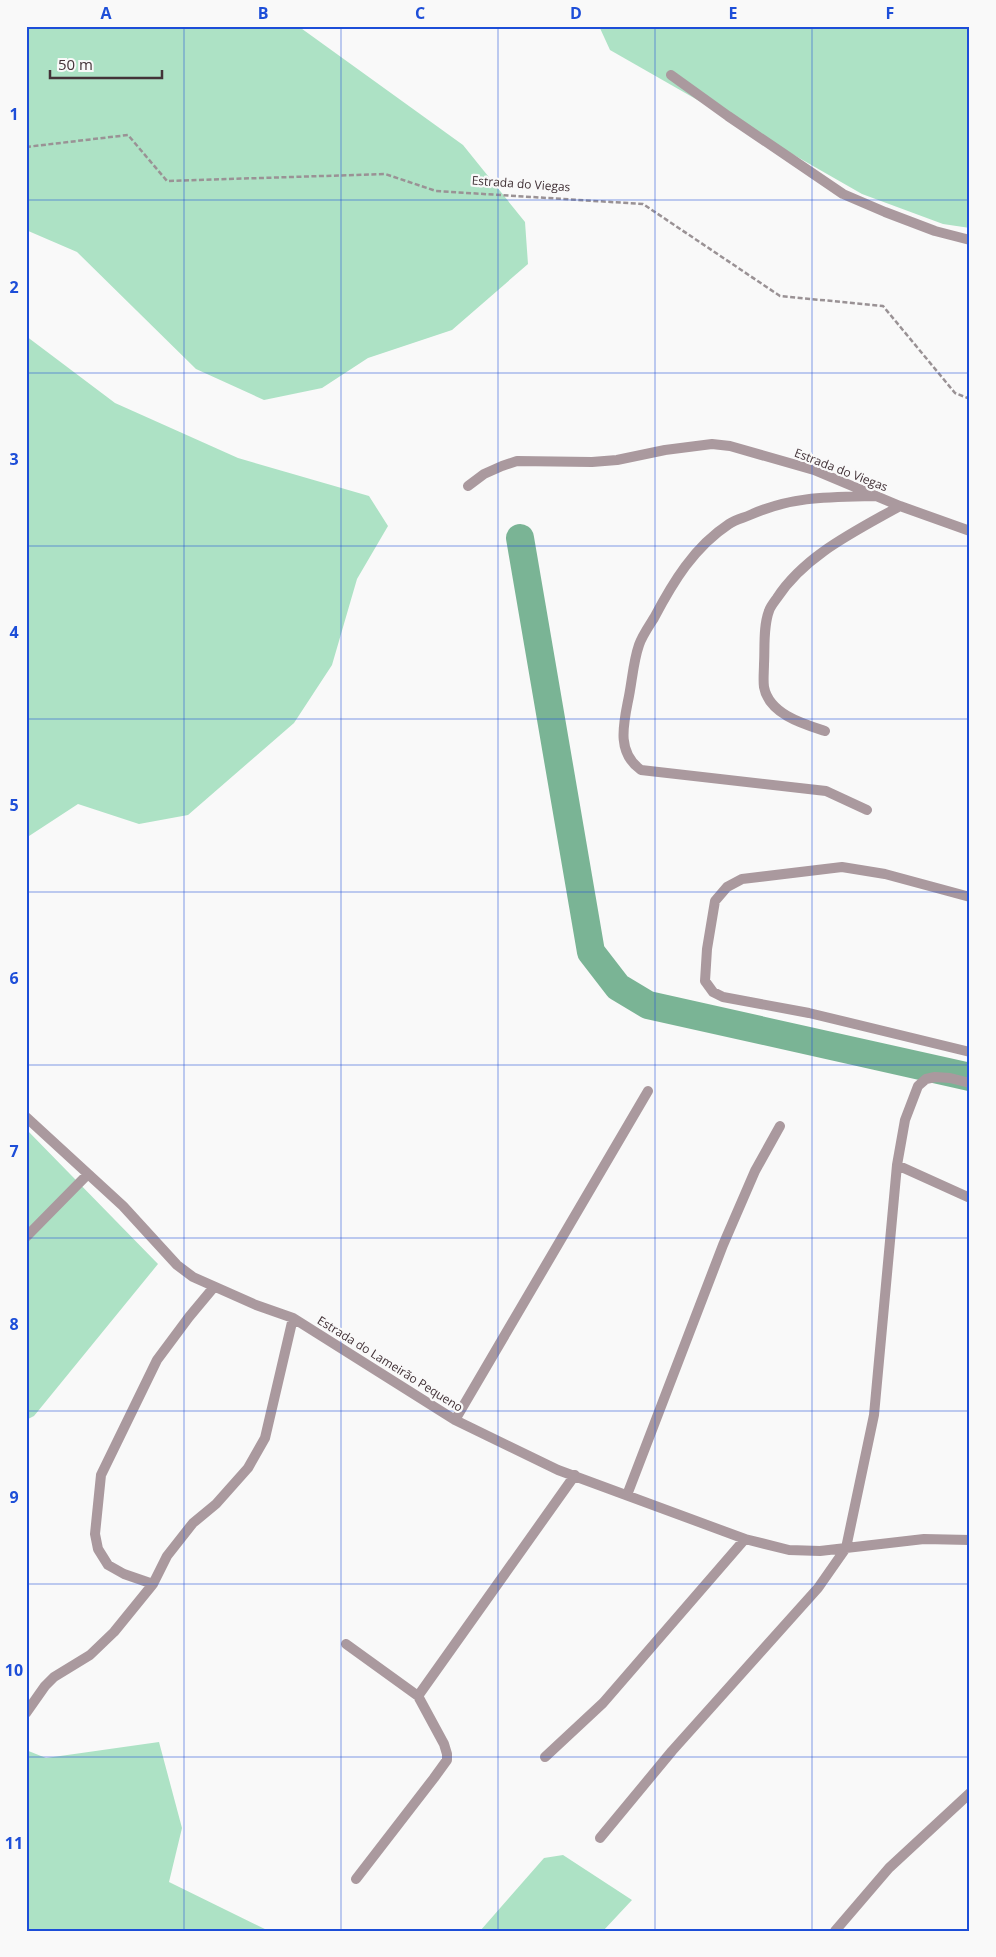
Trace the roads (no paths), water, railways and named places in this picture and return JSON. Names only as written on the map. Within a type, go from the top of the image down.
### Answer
[{"type":"street","points":[[671,76],[843,194],[935,232],[970,240]]},
{"type":"street","name":"Estrada do Viegas","points":[[468,486],[484,474],[517,462],[617,460],[665,450],[712,444],[748,450],[814,470],[900,506],[970,531]]},
{"type":"street","points":[[867,810],[826,791],[641,770],[632,764],[626,754],[623,742],[639,644],[669,590],[695,552],[729,524],[761,510],[812,497],[876,496]]},
{"type":"street","points":[[825,731],[806,725],[771,704],[764,687],[765,639],[769,610],[785,586],[809,562],[858,529],[900,506]]},
{"type":"street","points":[[970,897],[885,874],[842,867],[742,879],[727,887],[715,901],[707,949],[705,981],[713,992],[723,997],[809,1013],[970,1052]]},
{"type":"street","points":[[600,1838],[672,1751],[818,1588],[846,1548],[874,1415],[897,1166],[905,1120],[918,1086],[926,1079],[935,1077],[950,1078],[970,1083]]},
{"type":"street","points":[[455,1420],[648,1091]]},
{"type":"street","name":"Estrada do Lameirão Pequeno","points":[[26,1117],[124,1206],[177,1265],[193,1278],[256,1305],[293,1318],[455,1420],[558,1470],[744,1539],[789,1550],[820,1551],[924,1539],[970,1540]]},
{"type":"street","points":[[627,1495],[723,1245],[755,1171],[780,1126]]},
{"type":"street","points":[[897,1166],[970,1198]]},
{"type":"street","points":[[26,1237],[88,1174]]},
{"type":"street","points":[[153,1584],[108,1566],[98,1549],[95,1534],[101,1475],[157,1360],[214,1287]]},
{"type":"street","points":[[26,1712],[54,1676],[85,1659],[114,1632],[153,1584],[168,1556],[193,1523],[216,1504],[248,1468],[266,1438],[293,1318]]},
{"type":"street","points":[[418,1696],[575,1475]]},
{"type":"street","points":[[545,1757],[603,1703],[744,1539]]},
{"type":"street","points":[[346,1644],[418,1696],[444,1744],[447,1760],[356,1880]]},
{"type":"street","points":[[835,1931],[889,1868],[970,1793]]},
{"type":"waterway","points":[[520,538],[591,952],[618,987],[648,1005],[970,1077]]}]
